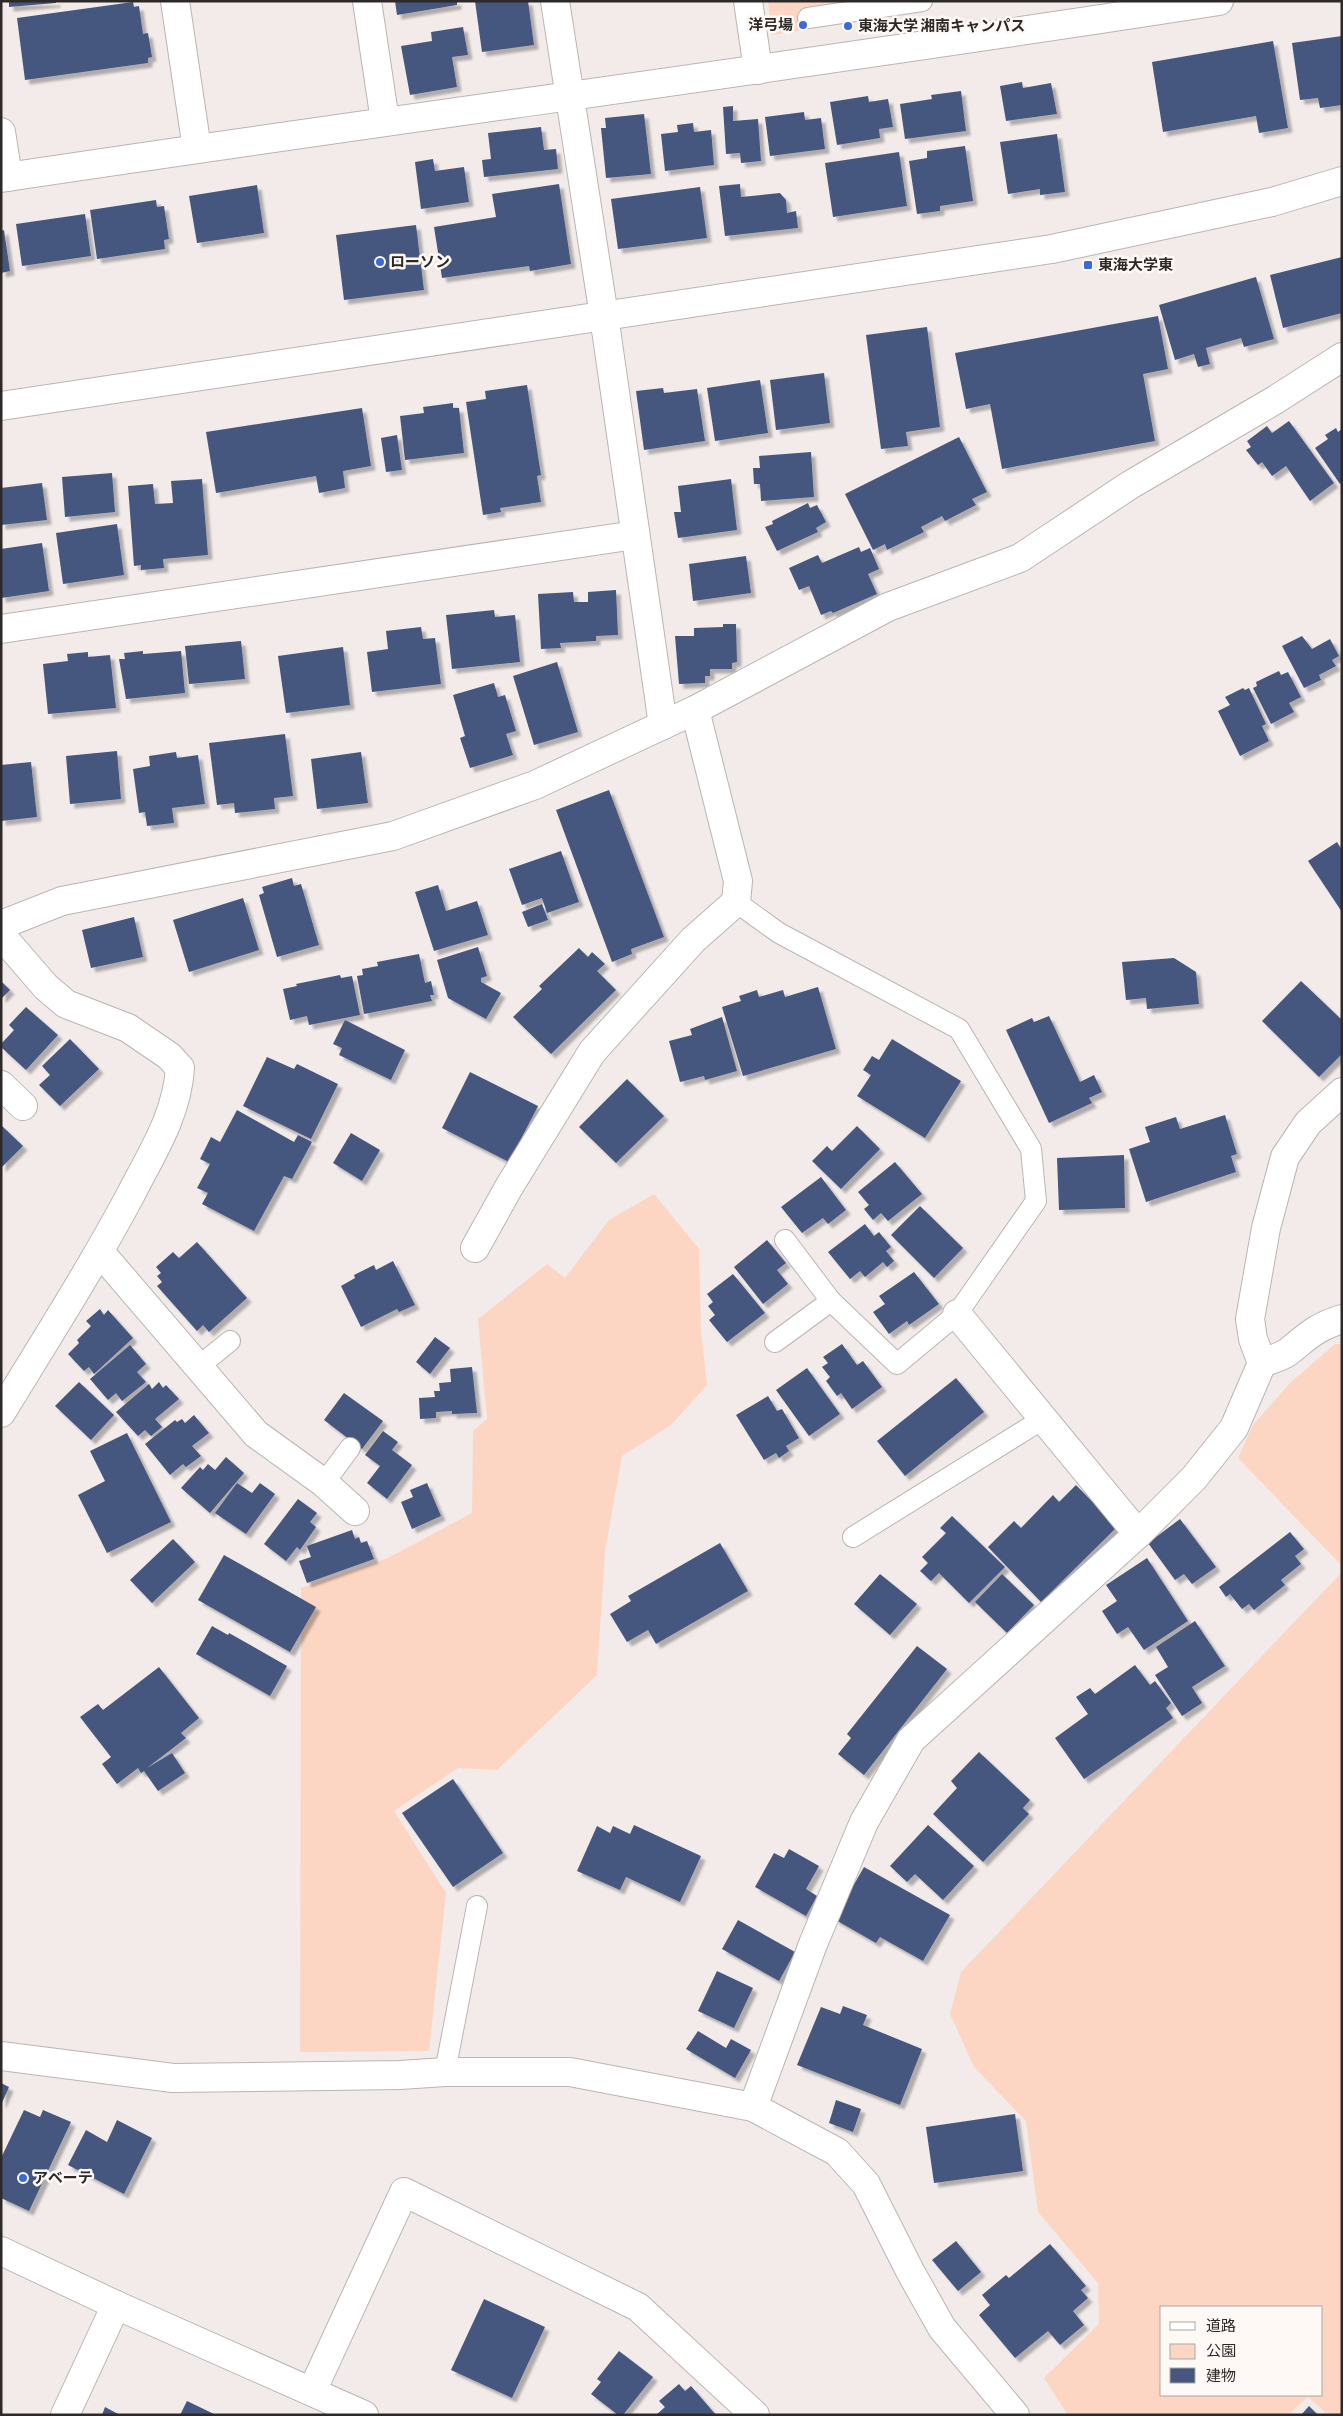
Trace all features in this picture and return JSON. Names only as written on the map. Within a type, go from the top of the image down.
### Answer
[{"type":"street","points":[[175,1],[197,149]]},
{"type":"street","points":[[367,1],[385,122]]},
{"type":"street","points":[[555,1],[604,316],[663,725]]},
{"type":"street","points":[[748,1],[758,70]]},
{"type":"street","points":[[1,132],[5,177],[569,95],[758,70],[1219,1]]},
{"type":"street","points":[[1,406],[1052,249],[1272,202],[1342,180]]},
{"type":"street","points":[[1,925],[62,901],[393,836],[535,785],[695,710],[888,607],[1020,558],[1130,485],[1275,400],[1342,357]]},
{"type":"street","points":[[1,629],[635,535]]},
{"type":"street","points":[[475,1248],[509,1187],[592,1052],[693,940],[736,902],[738,881],[695,710]]},
{"type":"street","points":[[1,935],[46,987],[66,1004],[128,1028],[169,1056],[180,1068],[178,1090],[166,1126],[100,1252],[1,1413]]},
{"type":"street","points":[[1,1085],[23,1106]]},
{"type":"street","points":[[754,2107],[813,1944],[864,1822],[911,1740],[1138,1534],[1194,1478],[1234,1428],[1262,1363],[1253,1339],[1250,1319],[1266,1228],[1285,1158],[1308,1123],[1342,1092]]},
{"type":"street","points":[[100,1252],[256,1434],[324,1483],[355,1511]]},
{"type":"street","points":[[957,1314],[1138,1534]]},
{"type":"street","points":[[1262,1363],[1286,1353],[1305,1336],[1328,1323],[1342,1318]]},
{"type":"street","points":[[1,2056],[173,2078],[400,2075],[444,2072],[570,2072],[754,2107],[837,2152],[866,2184],[910,2271],[942,2328],[1015,2415]]},
{"type":"street","points":[[312,2391],[404,2192],[638,2307],[755,2415]]},
{"type":"street","points":[[1,2251],[116,2305],[364,2415]]},
{"type":"street","points":[[64,2415],[116,2305]]},
{"type":"lane","points":[[808,18],[922,1]]},
{"type":"lane","points":[[736,902],[779,933],[959,1029],[1032,1148],[1036,1201],[957,1314],[897,1364],[831,1301],[785,1240]]},
{"type":"lane","points":[[776,1342],[831,1301]]},
{"type":"lane","points":[[198,1368],[230,1341]]},
{"type":"lane","points":[[853,1537],[1043,1419]]},
{"type":"lane","points":[[324,1483],[350,1448]]},
{"type":"lane","points":[[444,2072],[477,1906]]},
{"type":"green space","name":"洋弓場","points":[[768,1],[895,1],[897,15],[772,35]]},
{"type":"green space","points":[[654,1194],[699,1249],[701,1331],[707,1385],[671,1425],[622,1456],[605,1551],[597,1675],[497,1770],[458,1768],[394,1811],[446,1893],[429,2051],[300,2052],[301,1588],[388,1558],[472,1513],[473,1431],[487,1419],[478,1319],[547,1264],[565,1278],[609,1220]]},
{"type":"green space","points":[[1335,1344],[1342,1344],[1342,1566],[1238,1458],[1253,1425],[1291,1382]]},
{"type":"green space","points":[[1342,1572],[1342,2415],[1328,2415],[1308,2397],[1288,2415],[1068,2415],[1044,2378],[1099,2324],[1098,2283],[1038,2212],[1026,2121],[974,2067],[950,2014],[961,1972]]},
{"type":"building","points":[[9,1],[56,1],[56,3],[9,7]]},
{"type":"building","points":[[395,1],[457,1],[457,5],[397,15]]},
{"type":"building","points":[[475,1],[528,1],[534,45],[482,52]]},
{"type":"building","points":[[133,2],[134,7],[139,6],[143,34],[148,33],[152,57],[148,58],[148,63],[25,80],[17,18]]},
{"type":"building","points":[[463,27],[468,55],[452,57],[457,87],[410,95],[401,46],[432,41],[431,32]]},
{"type":"building","points":[[1342,36],[1342,105],[1320,108],[1318,98],[1300,100],[1292,43]]},
{"type":"building","points":[[1273,41],[1288,128],[1259,133],[1256,116],[1163,132],[1152,62]]},
{"type":"building","points":[[1022,82],[1023,88],[1051,83],[1057,114],[1006,121],[1000,86]]},
{"type":"building","points":[[961,91],[966,131],[905,139],[900,104],[932,99],[931,95]]},
{"type":"building","points":[[868,96],[869,102],[888,99],[893,127],[879,129],[880,138],[837,145],[830,102]]},
{"type":"building","points":[[733,106],[733,121],[758,119],[761,161],[741,163],[740,153],[726,154],[723,107]]},
{"type":"building","points":[[804,112],[805,120],[821,118],[825,149],[770,156],[765,117]]},
{"type":"building","points":[[644,114],[651,174],[606,178],[601,128],[606,128],[605,118]]},
{"type":"building","points":[[693,123],[694,132],[711,130],[714,165],[665,171],[661,134],[678,132],[677,125]]},
{"type":"building","points":[[541,127],[544,150],[556,149],[558,169],[484,177],[482,160],[491,159],[488,133]]},
{"type":"building","points":[[1057,134],[1065,192],[1040,195],[1040,189],[1008,194],[1000,142]]},
{"type":"building","points":[[965,146],[973,201],[940,206],[940,211],[917,214],[909,161],[927,158],[927,151]]},
{"type":"building","points":[[899,152],[907,206],[833,217],[825,163]]},
{"type":"building","points":[[433,159],[435,171],[464,167],[469,202],[421,209],[415,162]]},
{"type":"building","points":[[559,184],[571,264],[530,271],[529,266],[442,278],[434,227],[496,217],[492,194]]},
{"type":"building","points":[[740,184],[741,197],[780,193],[786,200],[787,213],[796,211],[798,228],[725,236],[719,186]]},
{"type":"building","points":[[257,185],[264,233],[197,243],[189,196]]},
{"type":"building","points":[[700,187],[707,238],[618,249],[611,199]]},
{"type":"building","points":[[156,200],[157,207],[164,206],[169,239],[164,240],[165,249],[97,259],[90,210]]},
{"type":"building","points":[[85,214],[91,256],[22,266],[16,224]]},
{"type":"building","points":[[416,225],[424,290],[344,300],[336,235]]},
{"type":"building","points":[[4,230],[10,271],[1,273],[1,231]]},
{"type":"building","points":[[1342,257],[1342,313],[1283,328],[1270,275]]},
{"type":"building","points":[[1256,277],[1274,339],[1244,347],[1241,338],[1206,348],[1210,364],[1198,367],[1194,354],[1175,360],[1159,305]]},
{"type":"building","points":[[1158,316],[1168,369],[1143,374],[1155,441],[1002,469],[990,404],[966,409],[955,353]]},
{"type":"building","points":[[927,327],[940,427],[906,432],[908,446],[881,449],[866,335]]},
{"type":"building","points":[[824,373],[830,423],[776,430],[770,380]]},
{"type":"building","points":[[760,380],[768,433],[715,441],[707,388]]},
{"type":"building","points":[[527,385],[541,475],[537,476],[541,502],[500,508],[501,512],[483,515],[466,402],[486,399],[485,391]]},
{"type":"building","points":[[663,388],[664,393],[697,389],[705,441],[644,450],[636,391]]},
{"type":"building","points":[[453,403],[453,408],[459,408],[464,453],[405,460],[400,416],[424,413],[423,407]]},
{"type":"building","points":[[362,408],[371,466],[343,471],[345,488],[319,493],[316,476],[216,493],[206,432]]},
{"type":"building","points":[[1289,421],[1334,483],[1310,501],[1286,466],[1272,476],[1262,462],[1258,465],[1246,450],[1251,447],[1247,441],[1267,426],[1272,433]]},
{"type":"building","points":[[1336,428],[1338,432],[1342,429],[1342,482],[1340,484],[1315,448],[1328,439],[1325,435]]},
{"type":"building","points":[[397,435],[402,470],[386,472],[381,438]]},
{"type":"building","points":[[959,437],[987,492],[972,499],[976,505],[945,521],[942,516],[921,527],[924,532],[887,550],[885,544],[873,550],[845,494]]},
{"type":"building","points":[[811,452],[814,497],[761,501],[760,484],[754,484],[753,468],[760,468],[759,456]]},
{"type":"building","points":[[112,473],[115,512],[65,517],[62,477]]},
{"type":"building","points":[[202,479],[208,555],[163,559],[164,568],[141,570],[141,565],[134,566],[128,486],[153,484],[155,504],[173,503],[171,481]]},
{"type":"building","points":[[731,479],[737,530],[678,538],[674,512],[681,512],[678,486]]},
{"type":"building","points":[[42,483],[47,520],[1,525],[1,488]]},
{"type":"building","points":[[808,503],[810,508],[817,505],[826,522],[816,528],[818,532],[777,551],[765,527],[773,524],[772,521]]},
{"type":"building","points":[[117,524],[124,575],[63,584],[56,533]]},
{"type":"building","points":[[42,543],[49,591],[1,598],[1,549]]},
{"type":"building","points":[[859,547],[861,552],[870,548],[879,569],[868,574],[877,594],[833,613],[831,611],[821,615],[809,586],[799,590],[789,568],[818,555],[822,563]]},
{"type":"building","points":[[746,556],[751,593],[693,601],[689,564]]},
{"type":"building","points":[[616,590],[618,635],[596,636],[596,641],[560,643],[561,648],[541,649],[538,594],[573,592],[574,602],[588,602],[588,592]]},
{"type":"building","points":[[494,610],[495,617],[515,615],[520,662],[452,669],[446,615]]},
{"type":"building","points":[[723,624],[736,624],[737,662],[732,663],[732,669],[710,669],[710,676],[705,676],[705,683],[679,684],[675,636],[694,636],[694,628],[723,627]]},
{"type":"building","points":[[421,627],[423,639],[435,638],[441,684],[372,692],[367,652],[388,649],[386,631]]},
{"type":"building","points":[[1302,636],[1312,649],[1330,639],[1339,656],[1332,660],[1336,666],[1319,675],[1321,680],[1304,688],[1282,646]]},
{"type":"building","points":[[241,641],[245,679],[189,684],[185,646]]},
{"type":"building","points":[[343,647],[350,705],[286,713],[278,656]]},
{"type":"building","points":[[143,651],[143,654],[181,651],[185,693],[126,699],[119,659],[125,659],[124,653]]},
{"type":"building","points":[[88,652],[88,657],[110,655],[116,708],[48,714],[43,664],[68,661],[67,654]]},
{"type":"building","points":[[557,662],[578,732],[534,745],[513,676]]},
{"type":"building","points":[[1279,671],[1281,675],[1288,672],[1301,697],[1289,703],[1294,712],[1271,724],[1253,688],[1257,686],[1256,682]]},
{"type":"building","points":[[494,683],[498,697],[505,695],[516,731],[506,734],[513,755],[470,768],[460,738],[465,736],[453,695]]},
{"type":"building","points":[[1243,688],[1245,690],[1249,688],[1266,724],[1262,726],[1269,741],[1240,756],[1218,711],[1230,705],[1225,697]]},
{"type":"building","points":[[285,734],[293,796],[274,798],[275,809],[235,813],[234,803],[217,805],[209,743]]},
{"type":"building","points":[[117,751],[121,799],[70,804],[66,756]]},
{"type":"building","points":[[176,752],[177,758],[198,755],[205,804],[172,808],[174,823],[147,826],[145,812],[139,813],[133,769],[150,766],[149,756]]},
{"type":"building","points":[[361,752],[368,803],[317,809],[311,759]]},
{"type":"building","points":[[31,762],[37,817],[1,821],[1,765]]},
{"type":"building","points":[[609,790],[664,937],[631,949],[632,954],[612,962],[556,810]]},
{"type":"building","points":[[1337,842],[1342,850],[1342,912],[1308,861]]},
{"type":"building","points":[[561,851],[579,902],[547,913],[542,898],[522,905],[509,869]]},
{"type":"building","points":[[292,878],[294,886],[301,884],[319,945],[277,957],[259,895],[264,893],[262,887]]},
{"type":"building","points":[[438,885],[446,911],[477,901],[488,935],[434,951],[415,892]]},
{"type":"building","points":[[243,898],[259,950],[189,972],[173,920]]},
{"type":"building","points":[[542,904],[548,920],[528,927],[522,912]]},
{"type":"building","points":[[134,917],[143,957],[91,968],[82,930]]},
{"type":"building","points":[[478,947],[487,976],[481,978],[481,982],[501,993],[486,1019],[448,998],[437,960]]},
{"type":"building","points":[[579,948],[588,957],[592,952],[605,964],[597,971],[616,990],[551,1054],[513,1017],[542,989],[539,986]]},
{"type":"building","points":[[419,954],[425,983],[431,981],[434,995],[430,995],[432,1001],[364,1014],[357,976],[363,975],[362,969],[378,966],[377,962]]},
{"type":"building","points":[[1174,958],[1196,972],[1199,1004],[1147,1009],[1146,998],[1126,1000],[1122,962]]},
{"type":"building","points":[[340,975],[341,978],[352,976],[360,1015],[309,1025],[307,1016],[290,1020],[283,989],[297,986],[296,984]]},
{"type":"building","points":[[1,981],[10,990],[1,999]]},
{"type":"building","points":[[1301,981],[1342,1020],[1342,1054],[1319,1077],[1262,1021]]},
{"type":"building","points":[[818,987],[836,1049],[743,1076],[722,1007],[741,1001],[739,996],[757,990],[759,997],[783,990],[785,997]]},
{"type":"building","points":[[26,1007],[58,1035],[26,1070],[1,1047],[1,1044],[14,1030],[9,1025]]},
{"type":"building","points":[[1049,1016],[1080,1082],[1094,1075],[1102,1092],[1089,1098],[1092,1103],[1049,1123],[1006,1030],[1032,1018],[1034,1022]]},
{"type":"building","points":[[722,1017],[737,1071],[705,1080],[704,1076],[680,1082],[669,1041],[692,1035],[690,1029]]},
{"type":"building","points":[[345,1020],[405,1050],[391,1080],[339,1055],[342,1048],[333,1044]]},
{"type":"building","points":[[70,1039],[99,1069],[60,1106],[39,1085],[50,1075],[42,1066]]},
{"type":"building","points":[[892,1039],[961,1081],[925,1138],[857,1096],[871,1075],[863,1070],[872,1056],[879,1060]]},
{"type":"building","points":[[267,1057],[294,1069],[297,1064],[338,1084],[311,1139],[243,1106]]},
{"type":"building","points":[[470,1072],[538,1106],[509,1162],[442,1128]]},
{"type":"building","points":[[627,1079],[664,1116],[616,1163],[579,1127]]},
{"type":"building","points":[[237,1110],[294,1142],[298,1135],[312,1142],[292,1179],[284,1176],[254,1231],[202,1204],[208,1193],[197,1188],[210,1164],[200,1159],[211,1137],[220,1142]]},
{"type":"building","points":[[1225,1115],[1237,1154],[1231,1156],[1236,1172],[1146,1202],[1129,1149],[1150,1142],[1145,1127],[1176,1117],[1180,1129]]},
{"type":"building","points":[[1,1125],[23,1146],[1,1168]]},
{"type":"building","points":[[857,1126],[880,1149],[841,1189],[812,1161],[827,1146],[832,1151]]},
{"type":"building","points":[[351,1133],[380,1150],[362,1181],[333,1163]]},
{"type":"building","points":[[1124,1155],[1125,1208],[1059,1210],[1057,1158]]},
{"type":"building","points":[[895,1162],[922,1194],[888,1221],[881,1213],[873,1220],[864,1209],[869,1205],[858,1192]]},
{"type":"building","points":[[821,1177],[846,1210],[828,1224],[823,1218],[802,1233],[781,1207]]},
{"type":"building","points":[[920,1206],[963,1248],[934,1278],[891,1235]]},
{"type":"building","points":[[865,1224],[874,1236],[879,1232],[891,1247],[886,1251],[894,1261],[887,1267],[883,1262],[865,1277],[860,1271],[850,1279],[828,1252]]},
{"type":"building","points":[[767,1240],[786,1263],[777,1270],[788,1284],[763,1304],[734,1267]]},
{"type":"building","points":[[197,1242],[247,1298],[209,1332],[203,1325],[197,1331],[157,1286],[162,1282],[157,1276],[161,1273],[156,1267],[173,1252],[179,1258]]},
{"type":"building","points":[[393,1261],[415,1305],[399,1312],[397,1309],[361,1327],[341,1286],[355,1278],[354,1275],[374,1265],[376,1270]]},
{"type":"building","points":[[914,1272],[939,1304],[909,1325],[907,1321],[889,1334],[873,1312],[885,1304],[879,1296]]},
{"type":"building","points":[[733,1274],[765,1313],[727,1342],[709,1320],[715,1315],[708,1306],[713,1302],[707,1294]]},
{"type":"building","points":[[100,1309],[104,1315],[108,1310],[133,1338],[94,1374],[89,1367],[84,1371],[68,1354],[79,1343],[77,1340],[91,1326],[86,1321]]},
{"type":"building","points":[[435,1337],[450,1348],[430,1374],[416,1362]]},
{"type":"building","points":[[842,1344],[857,1365],[863,1361],[882,1387],[852,1409],[841,1393],[837,1396],[826,1381],[830,1377],[822,1367],[828,1363],[823,1357]]},
{"type":"building","points":[[130,1345],[146,1364],[137,1372],[146,1382],[122,1401],[116,1393],[108,1400],[90,1379]]},
{"type":"building","points":[[472,1367],[477,1413],[452,1414],[452,1411],[436,1412],[436,1418],[420,1419],[419,1398],[435,1397],[434,1391],[440,1391],[439,1383],[451,1382],[450,1369]]},
{"type":"building","points":[[807,1368],[840,1414],[809,1436],[776,1390]]},
{"type":"building","points":[[956,1378],[984,1412],[905,1476],[877,1441]]},
{"type":"building","points":[[79,1382],[114,1415],[91,1440],[55,1406]]},
{"type":"building","points":[[159,1382],[163,1388],[166,1385],[179,1399],[155,1419],[162,1427],[151,1436],[145,1430],[138,1436],[116,1412],[149,1384],[152,1389]]},
{"type":"building","points":[[344,1393],[383,1421],[362,1449],[324,1420]]},
{"type":"building","points":[[768,1396],[777,1411],[782,1409],[799,1438],[786,1446],[789,1451],[779,1458],[776,1453],[764,1460],[736,1415]]},
{"type":"building","points":[[194,1415],[209,1433],[192,1446],[201,1456],[186,1467],[183,1464],[170,1475],[145,1444],[175,1420],[177,1422],[182,1419],[185,1423]]},
{"type":"building","points":[[383,1431],[398,1442],[392,1450],[412,1465],[387,1499],[367,1483],[380,1466],[365,1455]]},
{"type":"building","points":[[127,1433],[171,1522],[107,1553],[78,1495],[105,1481],[90,1451]]},
{"type":"building","points":[[226,1457],[244,1473],[210,1513],[181,1488],[200,1467],[203,1470],[208,1464],[215,1470]]},
{"type":"building","points":[[237,1483],[252,1493],[260,1483],[275,1494],[246,1534],[215,1513]]},
{"type":"building","points":[[427,1483],[441,1516],[412,1529],[401,1502],[413,1497],[410,1490]]},
{"type":"building","points":[[1076,1485],[1117,1527],[1041,1602],[988,1547],[1014,1521],[1021,1528],[1053,1495],[1059,1502]]},
{"type":"building","points":[[298,1499],[317,1513],[310,1522],[316,1527],[300,1550],[297,1547],[286,1561],[264,1544]]},
{"type":"building","points":[[952,1516],[1005,1567],[969,1603],[939,1573],[931,1581],[920,1571],[928,1563],[922,1557],[946,1533],[940,1528]]},
{"type":"building","points":[[1180,1519],[1216,1567],[1192,1584],[1184,1574],[1175,1580],[1148,1543]]},
{"type":"building","points":[[352,1530],[355,1539],[359,1537],[361,1543],[367,1541],[374,1559],[307,1583],[299,1561],[311,1557],[307,1546]]},
{"type":"building","points":[[1290,1532],[1304,1549],[1295,1556],[1301,1564],[1281,1580],[1285,1585],[1254,1610],[1249,1604],[1242,1609],[1230,1594],[1226,1597],[1219,1587]]},
{"type":"building","points":[[173,1539],[195,1562],[152,1603],[130,1580]]},
{"type":"building","points":[[720,1543],[748,1591],[656,1644],[648,1630],[627,1642],[610,1614],[631,1601],[628,1596]]},
{"type":"building","points":[[224,1555],[316,1607],[290,1652],[198,1600]]},
{"type":"building","points":[[1147,1558],[1188,1621],[1144,1650],[1128,1627],[1117,1634],[1102,1611],[1117,1601],[1106,1585]]},
{"type":"building","points":[[880,1574],[917,1604],[890,1635],[854,1604]]},
{"type":"building","points":[[1002,1574],[1034,1605],[1007,1633],[975,1602]]},
{"type":"building","points":[[1195,1621],[1225,1666],[1192,1687],[1202,1703],[1182,1716],[1155,1675],[1168,1667],[1156,1647]]},
{"type":"building","points":[[212,1626],[228,1635],[229,1633],[287,1666],[270,1696],[196,1654]]},
{"type":"building","points":[[917,1646],[947,1669],[864,1775],[838,1754],[851,1738],[847,1734]]},
{"type":"building","points":[[1135,1665],[1150,1685],[1155,1681],[1171,1703],[1166,1708],[1173,1718],[1084,1779],[1055,1738],[1088,1714],[1076,1697],[1090,1688],[1095,1694]]},
{"type":"building","points":[[159,1667],[199,1718],[181,1733],[186,1738],[147,1768],[172,1753],[185,1773],[158,1791],[144,1771],[141,1773],[138,1768],[117,1784],[102,1764],[111,1757],[80,1717],[98,1704],[103,1710]]},
{"type":"building","points":[[979,1752],[1030,1800],[1023,1808],[1029,1814],[983,1862],[933,1814],[957,1788],[951,1781]]},
{"type":"building","points":[[453,1779],[503,1853],[453,1887],[402,1813]]},
{"type":"building","points":[[634,1825],[701,1856],[680,1902],[626,1877],[620,1890],[577,1871],[597,1826],[610,1833],[613,1826],[630,1834]]},
{"type":"building","points":[[928,1825],[974,1866],[943,1900],[915,1874],[907,1882],[890,1866]]},
{"type":"building","points":[[789,1849],[819,1866],[806,1889],[817,1896],[806,1916],[755,1887],[774,1853],[784,1858]]},
{"type":"building","points":[[864,1867],[950,1915],[923,1961],[880,1937],[876,1943],[834,1919]]},
{"type":"building","points":[[738,1920],[795,1952],[779,1981],[722,1949]]},
{"type":"building","points":[[717,1971],[753,1988],[734,2028],[698,2011]]},
{"type":"building","points":[[843,2006],[867,2015],[863,2025],[922,2049],[900,2105],[797,2065],[821,2007],[840,2014]]},
{"type":"building","points":[[698,2031],[726,2048],[731,2039],[751,2050],[735,2078],[686,2049]]},
{"type":"building","points":[[1,2083],[9,2087],[1,2105]]},
{"type":"building","points":[[836,2100],[861,2109],[853,2132],[829,2123]]},
{"type":"building","name":"アベーテ","points":[[24,2110],[40,2117],[43,2110],[71,2122],[29,2211],[1,2198],[1,2158]]},
{"type":"building","points":[[1015,2114],[1023,2171],[934,2183],[926,2127]]},
{"type":"building","points":[[117,2120],[152,2138],[124,2194],[68,2165],[86,2130],[107,2142]]},
{"type":"building","points":[[956,2241],[981,2272],[958,2291],[932,2260]]},
{"type":"building","points":[[1050,2244],[1086,2286],[1081,2290],[1088,2298],[1073,2311],[1084,2325],[1060,2345],[1048,2331],[1015,2358],[979,2315],[990,2305],[982,2295],[1006,2275],[1009,2278]]},
{"type":"building","points":[[484,2299],[545,2327],[512,2398],[451,2370]]},
{"type":"building","points":[[619,2351],[653,2377],[623,2415],[618,2415],[591,2394],[601,2382],[597,2379]]},
{"type":"building","points":[[679,2384],[685,2391],[691,2386],[716,2415],[656,2415],[665,2407],[659,2401]]},
{"type":"building","points":[[187,2401],[216,2415],[180,2415]]},
{"type":"building","points":[[1309,2406],[1318,2415],[1301,2415]]},
{"type":"building","points":[[105,2407],[120,2415],[102,2415]]},
{"type":"place","name":"洋弓場","points":[[803,25]]},
{"type":"place","name":"東海大学 湘南キャンパス","points":[[848,26]]},
{"type":"place","name":"ローソン","points":[[380,262]]},
{"type":"place","name":"東海大学東","points":[[1088,265]]},
{"type":"place","name":"アベーテ","points":[[23,2178]]}]
